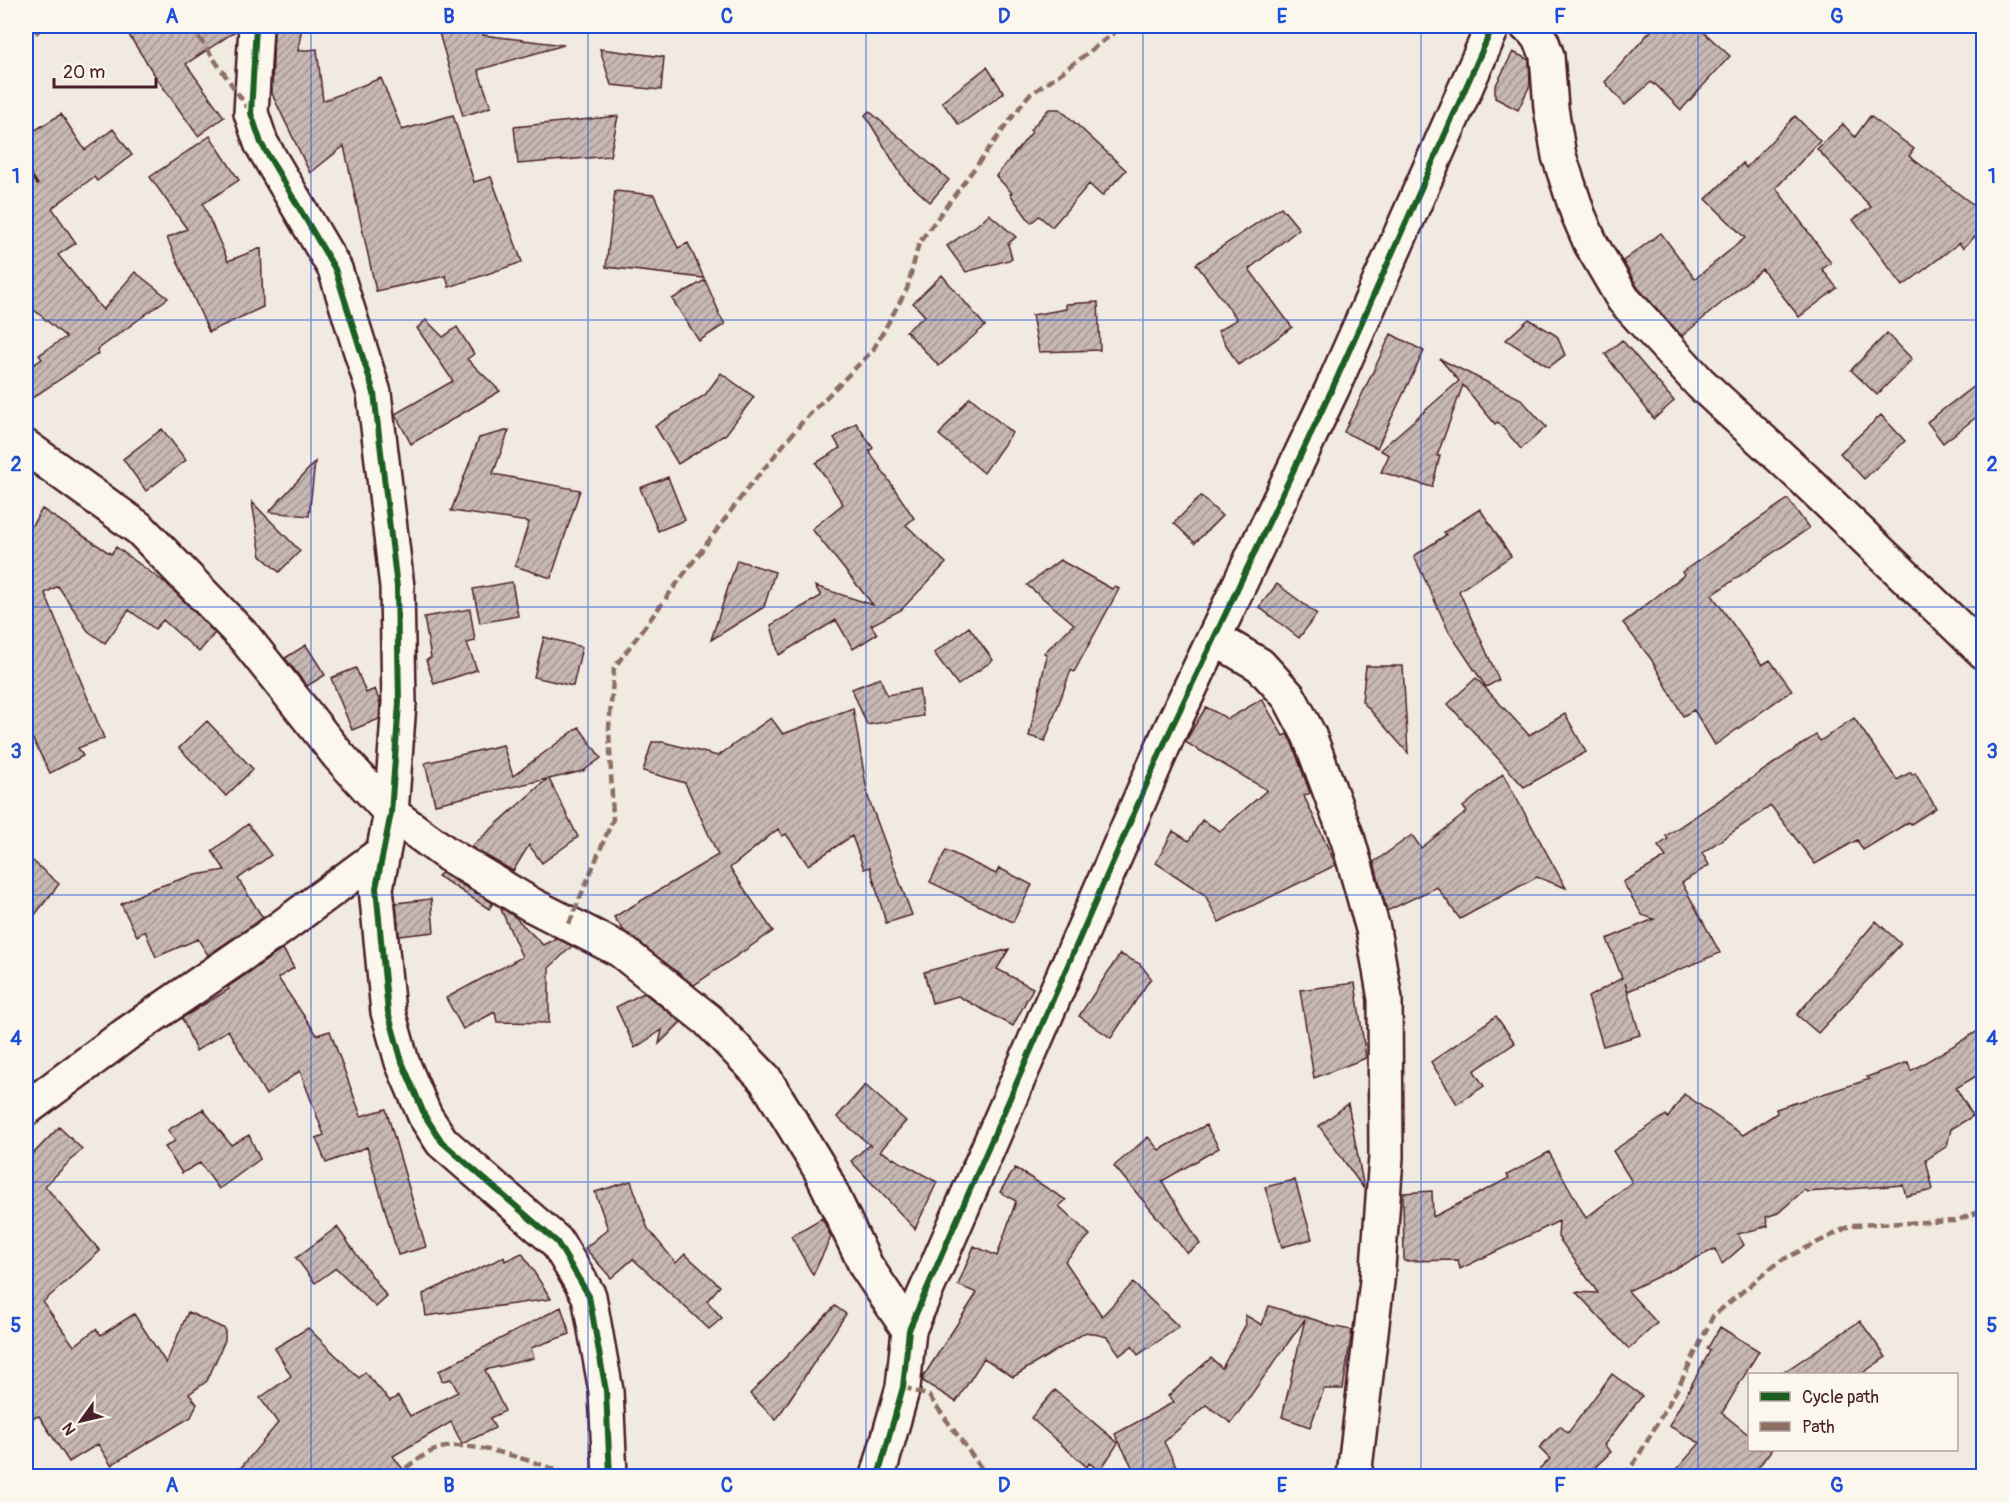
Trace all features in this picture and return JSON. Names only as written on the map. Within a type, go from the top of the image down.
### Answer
[{"type":"street","points":[[256,26],[251,113],[266,152],[335,269],[374,393],[397,587],[399,703],[391,813],[376,888],[388,1012],[402,1062],[425,1116],[442,1142],[557,1242],[589,1296],[606,1391],[610,1476]]},
{"type":"street","points":[[878,1476],[903,1387],[909,1330],[1168,735],[1333,387],[1492,26]]},
{"type":"street","points":[[1527,26],[1542,42],[1546,56],[1559,156],[1578,214],[1591,244],[1623,299],[1700,383],[1803,478],[1983,652]]},
{"type":"street","points":[[26,447],[140,529],[245,638],[338,755],[391,813],[447,854],[523,900],[621,950],[708,1020],[765,1079],[820,1169],[866,1266],[909,1330]]},
{"type":"street","points":[[1214,638],[1260,665],[1278,683],[1289,697],[1309,735],[1348,840],[1373,929],[1385,999],[1386,1157],[1377,1281],[1354,1476]]},
{"type":"street","points":[[26,1109],[125,1035],[279,929],[383,852]]},
{"type":"building","points":[[123,26],[237,26],[237,30],[186,64],[224,117],[198,136]]},
{"type":"building","points":[[274,26],[302,26],[298,51],[317,49],[323,101],[381,78],[402,130],[453,115],[474,182],[491,177],[522,262],[449,287],[446,276],[376,291],[344,146],[310,173],[272,94]]},
{"type":"building","points":[[437,26],[483,26],[483,35],[564,45],[478,70],[491,107],[463,116]]},
{"type":"building","points":[[1655,26],[1697,26],[1730,56],[1681,110],[1651,82],[1625,105],[1605,82]]},
{"type":"building","points":[[600,49],[664,57],[661,90],[611,85]]},
{"type":"building","points":[[1513,52],[1529,60],[1530,85],[1518,110],[1495,98],[1495,87]]},
{"type":"building","points":[[987,67],[1004,93],[959,125],[942,102]]},
{"type":"building","points":[[1049,109],[1060,109],[1126,170],[1102,196],[1089,184],[1052,227],[1039,216],[1031,223],[1010,194],[1012,193],[996,176],[1032,132],[1030,130]]},
{"type":"building","points":[[869,111],[949,180],[930,202],[904,179],[865,115]]},
{"type":"building","points":[[61,114],[85,150],[113,129],[132,155],[97,181],[94,177],[52,208],[76,243],[58,255],[103,310],[135,272],[168,298],[97,350],[99,353],[26,402],[26,370],[42,359],[39,355],[66,337],[26,303],[26,168],[38,184],[26,167],[26,136]]},
{"type":"building","points":[[618,116],[610,156],[518,164],[514,127]]},
{"type":"building","points":[[1795,116],[1820,141],[1776,188],[1831,263],[1822,269],[1837,288],[1799,317],[1762,269],[1682,336],[1638,288],[1623,261],[1661,233],[1695,279],[1745,238],[1706,199],[1743,163],[1746,168]]},
{"type":"building","points":[[1870,116],[1914,149],[1909,156],[1983,212],[1983,229],[1963,248],[1959,243],[1903,286],[1853,220],[1871,207],[1817,149],[1843,124],[1855,137]]},
{"type":"building","points":[[210,136],[239,180],[203,204],[228,261],[261,248],[263,307],[209,332],[167,238],[187,229],[150,177]]},
{"type":"building","points":[[615,191],[654,195],[678,248],[688,243],[704,278],[606,267]]},
{"type":"building","points":[[1281,207],[1299,229],[1249,269],[1292,327],[1238,365],[1218,331],[1237,319],[1196,264]]},
{"type":"building","points":[[989,214],[1016,237],[1008,244],[1012,259],[966,272],[947,246]]},
{"type":"building","points":[[942,275],[985,326],[939,366],[906,331],[925,316],[913,303]]},
{"type":"building","points":[[705,280],[718,313],[725,324],[699,341],[672,299]]},
{"type":"building","points":[[1098,302],[1100,350],[1039,352],[1032,315],[1066,309],[1066,304]]},
{"type":"building","points":[[1529,319],[1557,336],[1565,355],[1549,367],[1506,340]]},
{"type":"building","points":[[426,320],[443,337],[457,327],[474,354],[467,359],[500,391],[411,444],[395,414],[453,381],[417,328]]},
{"type":"building","points":[[1887,333],[1912,359],[1877,395],[1851,370]]},
{"type":"building","points":[[1391,334],[1424,351],[1377,448],[1344,432]]},
{"type":"building","points":[[1622,340],[1674,401],[1654,419],[1605,354]]},
{"type":"building","points":[[1440,359],[1521,399],[1546,427],[1521,449],[1498,422],[1495,424],[1463,385],[1437,456],[1440,456],[1432,487],[1381,472],[1389,455],[1380,450],[1459,381]]},
{"type":"building","points":[[721,373],[754,397],[726,434],[678,464],[655,426],[705,395]]},
{"type":"building","points":[[1983,379],[1983,412],[1943,443],[1927,422]]},
{"type":"building","points":[[970,397],[1012,433],[984,473],[939,435]]},
{"type":"building","points":[[1881,415],[1905,441],[1864,479],[1840,453]]},
{"type":"building","points":[[856,423],[873,448],[869,451],[914,518],[906,525],[946,563],[901,610],[871,625],[877,634],[853,649],[836,620],[779,655],[771,625],[821,596],[815,586],[873,605],[812,529],[843,504],[816,463],[840,448],[834,438]]},
{"type":"building","points":[[162,429],[186,460],[146,491],[123,459]]},
{"type":"building","points":[[509,430],[493,474],[580,490],[551,578],[515,566],[529,522],[451,511],[479,438]]},
{"type":"building","points":[[315,462],[309,516],[269,512]]},
{"type":"building","points":[[668,477],[685,520],[658,531],[640,488]]},
{"type":"building","points":[[1201,496],[1222,516],[1195,543],[1174,523]]},
{"type":"building","points":[[1788,499],[1809,528],[1712,595],[1762,665],[1770,660],[1792,690],[1715,745],[1694,710],[1683,716],[1651,659],[1623,623],[1684,575],[1682,572]]},
{"type":"building","points":[[252,502],[300,551],[279,572],[261,556]]},
{"type":"building","points":[[42,509],[111,554],[116,547],[168,585],[215,633],[199,652],[163,620],[155,629],[129,610],[105,643],[88,631],[58,586],[45,593],[104,738],[78,748],[83,756],[50,773],[26,726],[26,535]]},
{"type":"building","points":[[1480,509],[1511,556],[1459,591],[1499,680],[1486,687],[1449,632],[1414,556],[1446,535],[1444,532]]},
{"type":"building","points":[[737,560],[775,572],[764,607],[711,640]]},
{"type":"building","points":[[1060,560],[1112,589],[1115,586],[1119,589],[1074,672],[1071,670],[1045,741],[1029,736],[1047,655],[1044,653],[1074,624],[1027,585]]},
{"type":"building","points":[[512,582],[518,616],[480,623],[473,589]]},
{"type":"building","points":[[1277,584],[1317,614],[1299,638],[1259,607]]},
{"type":"building","points":[[470,609],[475,641],[467,643],[477,670],[434,684],[426,660],[431,658],[424,617]]},
{"type":"building","points":[[969,627],[993,660],[958,685],[934,653]]},
{"type":"building","points":[[544,637],[582,647],[573,686],[534,677]]},
{"type":"building","points":[[306,645],[325,675],[307,686],[285,658]]},
{"type":"building","points":[[1366,666],[1403,666],[1408,753],[1362,701]]},
{"type":"building","points":[[356,668],[366,693],[375,689],[380,703],[379,719],[352,730],[331,678]]},
{"type":"building","points":[[880,678],[887,695],[919,689],[923,716],[867,725],[852,689]]},
{"type":"building","points":[[1476,678],[1529,735],[1565,714],[1586,752],[1524,787],[1448,704]]},
{"type":"building","points":[[1262,699],[1283,736],[1287,734],[1292,743],[1310,793],[1304,796],[1336,865],[1219,922],[1205,895],[1156,863],[1173,831],[1189,841],[1202,820],[1220,831],[1267,790],[1185,742],[1206,707],[1228,719]]},
{"type":"building","points":[[853,708],[868,797],[912,915],[886,923],[870,867],[864,869],[852,836],[808,865],[786,834],[782,836],[778,829],[730,868],[773,931],[694,985],[624,931],[614,917],[718,855],[685,783],[643,771],[652,742],[663,742],[718,756],[771,718],[783,734]]},
{"type":"building","points":[[1854,718],[1897,780],[1911,772],[1912,775],[1915,773],[1936,808],[1863,850],[1857,840],[1815,864],[1771,806],[1702,853],[1709,865],[1682,883],[1720,953],[1628,991],[1625,983],[1640,1035],[1603,1046],[1588,997],[1622,978],[1607,939],[1654,919],[1642,915],[1623,882],[1666,857],[1658,846],[1668,839],[1666,836],[1816,735],[1820,741]]},
{"type":"building","points":[[207,721],[253,769],[226,796],[179,748]]},
{"type":"building","points":[[579,727],[601,758],[583,771],[549,779],[578,837],[542,863],[529,845],[513,871],[471,847],[547,779],[435,804],[425,763],[503,745],[513,776]]},
{"type":"building","points":[[1503,774],[1566,888],[1537,877],[1460,919],[1437,887],[1387,911],[1374,862],[1412,835],[1421,848],[1467,812],[1463,807]]},
{"type":"building","points":[[248,824],[271,855],[238,879],[263,918],[208,955],[198,939],[156,957],[145,931],[137,936],[121,904],[149,890],[190,876],[225,870],[212,851]]},
{"type":"building","points":[[946,850],[996,874],[999,868],[1032,885],[1013,922],[930,882]]},
{"type":"building","points":[[26,855],[59,884],[26,926]]},
{"type":"building","points":[[442,873],[493,903],[489,909],[438,876]]},
{"type":"building","points":[[431,899],[434,932],[399,936],[396,903]]},
{"type":"building","points":[[500,907],[515,917],[543,945],[556,938],[572,946],[549,968],[549,1023],[497,1022],[495,1012],[463,1029],[446,998],[522,957]]},
{"type":"building","points":[[1876,921],[1901,944],[1818,1033],[1797,1015]]},
{"type":"building","points":[[283,949],[294,968],[278,978],[317,1035],[330,1031],[361,1116],[386,1109],[426,1247],[398,1255],[367,1147],[326,1163],[316,1138],[324,1135],[300,1071],[266,1095],[228,1030],[196,1051],[182,1018],[229,989],[228,987]]},
{"type":"building","points":[[1009,949],[997,969],[1033,988],[1013,1026],[958,996],[932,1003],[924,972]]},
{"type":"building","points":[[1120,954],[1140,964],[1151,978],[1111,1038],[1079,1016]]},
{"type":"building","points":[[1355,983],[1366,1058],[1314,1078],[1300,990]]},
{"type":"building","points":[[644,993],[681,1022],[659,1044],[662,1030],[635,1048],[616,1007]]},
{"type":"building","points":[[1496,1016],[1515,1043],[1474,1071],[1484,1086],[1457,1104],[1431,1062]]},
{"type":"building","points":[[1983,1028],[1983,1072],[1956,1088],[1973,1116],[1951,1129],[1947,1146],[1926,1160],[1933,1190],[1906,1196],[1903,1185],[1807,1192],[1804,1190],[1778,1213],[1766,1217],[1768,1226],[1738,1234],[1744,1245],[1722,1264],[1715,1249],[1628,1291],[1657,1323],[1629,1349],[1576,1292],[1598,1293],[1558,1237],[1559,1221],[1460,1269],[1458,1260],[1404,1261],[1403,1193],[1432,1191],[1433,1217],[1509,1178],[1507,1175],[1549,1152],[1586,1218],[1632,1182],[1613,1151],[1666,1115],[1668,1118],[1684,1094],[1743,1135],[1777,1113],[1776,1109],[1870,1079],[1867,1077],[1908,1062],[1911,1071]]},
{"type":"building","points":[[865,1085],[906,1121],[880,1151],[937,1182],[915,1229],[851,1161],[869,1145],[871,1146],[837,1117]]},
{"type":"building","points":[[1348,1104],[1364,1189],[1319,1126]]},
{"type":"building","points":[[203,1109],[231,1145],[249,1135],[260,1159],[219,1189],[200,1163],[182,1173],[165,1147],[175,1141],[168,1130]]},
{"type":"building","points":[[1206,1125],[1219,1148],[1162,1181],[1200,1244],[1187,1253],[1114,1166],[1148,1137],[1159,1150]]},
{"type":"building","points":[[59,1127],[82,1149],[45,1186],[100,1251],[43,1302],[74,1346],[96,1329],[101,1335],[134,1314],[166,1363],[188,1312],[225,1329],[225,1340],[207,1381],[189,1394],[197,1404],[191,1417],[111,1465],[98,1444],[69,1462],[39,1416],[33,1418],[26,1390],[26,1161]]},
{"type":"building","points":[[1015,1168],[1066,1200],[1059,1206],[1090,1235],[1065,1261],[1102,1316],[1133,1283],[1179,1327],[1138,1355],[1132,1346],[1120,1355],[1107,1337],[1086,1332],[1013,1377],[984,1358],[956,1402],[923,1381],[923,1377],[977,1293],[958,1285],[974,1246],[997,1256],[1016,1201],[1000,1192]]},
{"type":"building","points":[[1295,1180],[1312,1239],[1282,1247],[1265,1187]]},
{"type":"building","points":[[631,1181],[648,1229],[676,1263],[685,1254],[720,1286],[707,1301],[722,1318],[709,1329],[633,1259],[611,1278],[585,1248],[608,1229],[595,1192]]},
{"type":"building","points":[[822,1218],[831,1237],[813,1275],[791,1236]]},
{"type":"building","points":[[337,1227],[387,1297],[376,1307],[336,1268],[315,1283],[296,1258]]},
{"type":"building","points":[[522,1253],[551,1299],[426,1316],[423,1294],[504,1257],[505,1261]]},
{"type":"building","points":[[835,1306],[846,1314],[776,1420],[750,1394]]},
{"type":"building","points":[[1269,1306],[1330,1326],[1352,1330],[1343,1389],[1324,1389],[1310,1427],[1282,1417],[1305,1319],[1231,1423],[1206,1405],[1164,1442],[1181,1476],[1137,1476],[1115,1434],[1174,1402],[1168,1396],[1211,1358],[1222,1368],[1246,1324],[1245,1315],[1262,1325]]},
{"type":"building","points":[[561,1307],[570,1334],[531,1348],[534,1358],[485,1370],[505,1411],[490,1418],[495,1428],[462,1444],[451,1422],[393,1456],[408,1476],[234,1476],[278,1423],[260,1398],[291,1376],[275,1348],[308,1328],[359,1378],[365,1372],[390,1401],[398,1396],[410,1416],[458,1392],[451,1379],[442,1381],[439,1371]]},
{"type":"building","points":[[1860,1321],[1886,1357],[1862,1373],[1782,1373]]},
{"type":"building","points":[[1720,1327],[1759,1351],[1722,1413],[1748,1434],[1748,1451],[1771,1451],[1752,1476],[1671,1476],[1700,1443],[1669,1426],[1710,1351],[1707,1349]]},
{"type":"building","points":[[1612,1374],[1642,1396],[1604,1445],[1611,1452],[1586,1476],[1533,1476],[1550,1459],[1539,1448],[1560,1426],[1568,1433]]},
{"type":"building","points":[[1055,1390],[1118,1443],[1100,1471],[1089,1463],[1087,1467],[1031,1418]]},
{"type":"marked path","points":[[26,43],[43,26]]},
{"type":"marked path","points":[[191,26],[250,111]]},
{"type":"marked path","points":[[569,924],[613,819],[609,728],[614,668],[748,488],[804,420],[873,350],[907,289],[919,243],[1028,96],[1123,26]]},
{"type":"marked path","points":[[1624,1476],[1636,1460],[1679,1386],[1713,1316],[1778,1262],[1852,1225],[1955,1221],[1984,1210]]},
{"type":"marked path","points":[[903,1387],[929,1396],[987,1476]]},
{"type":"marked path","points":[[395,1476],[426,1454],[451,1446],[486,1449],[573,1476]]},
{"type":"cycle path","points":[[256,26],[251,113],[261,143],[335,269],[374,393],[397,587],[399,703],[391,813],[376,888],[388,1012],[402,1062],[425,1116],[442,1142],[557,1242],[589,1296],[606,1391],[610,1476]]},
{"type":"cycle path","points":[[878,1476],[903,1387],[909,1330],[1168,735],[1333,387],[1493,26]]}]
